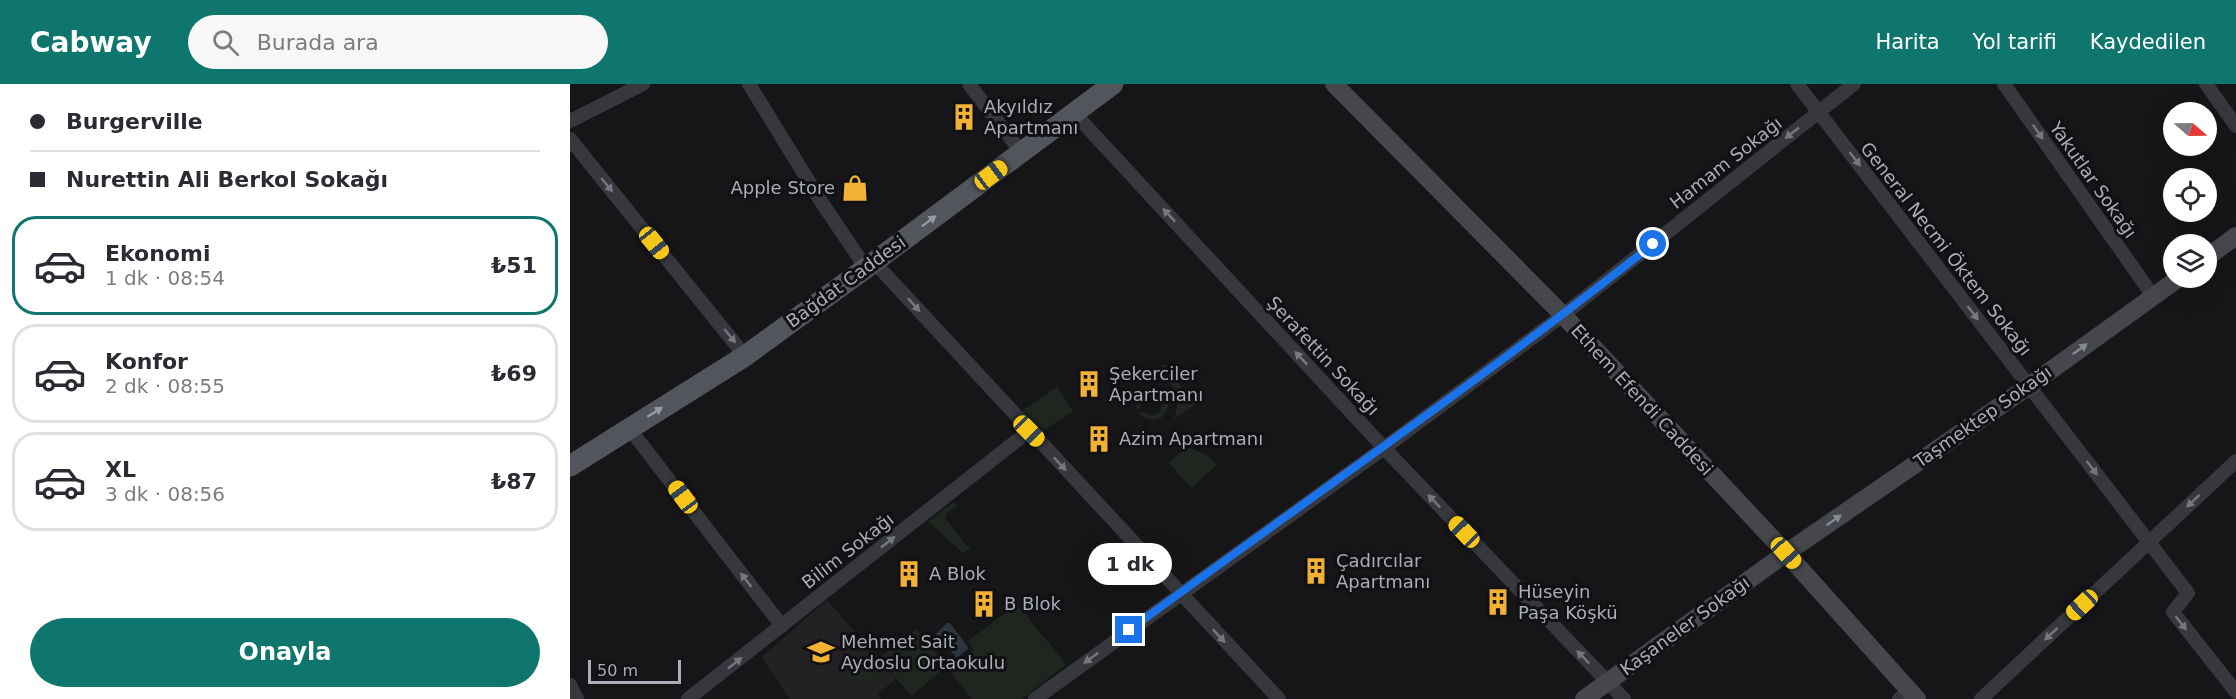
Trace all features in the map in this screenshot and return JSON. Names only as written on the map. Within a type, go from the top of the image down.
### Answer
[{"type":"main road","name":"Bağdat Caddesi","points":[[570,466],[745,356],[1113,84]]},
{"type":"main road","name":"Ethem Efendi Caddesi","points":[[1334,84],[1563,315],[1786,553],[1908,696]]},
{"type":"main road","points":[[2217,250],[2236,236]]},
{"type":"main road","name":"Taşmektep Sokağı","points":[[1786,553],[2029,386],[2165,288]]},
{"type":"main road","name":"Kaşaneler Sokağı","points":[[1584,699],[1786,553]]},
{"type":"street","points":[[570,121],[644,84]]},
{"type":"street","points":[[749,84],[822,203],[870,265],[1029,431],[1279,699]]},
{"type":"street","points":[[969,84],[1021,152]]},
{"type":"street","name":"General Necmi Öktem Sokağı","points":[[1797,84],[2188,592],[2173,612],[2236,692]]},
{"type":"street","name":"Hamam Sokağı","points":[[1035,699],[1384,448],[1563,315],[1854,84]]},
{"type":"street","name":"Yakutlar Sokağı","points":[[2004,84],[2153,296]]},
{"type":"street","points":[[2206,84],[2236,126]]},
{"type":"street","name":"Şerafettin Sokağı","points":[[1074,113],[1384,448],[1624,699]]},
{"type":"street","points":[[570,140],[745,356]]},
{"type":"street","points":[[629,428],[782,626]]},
{"type":"street","name":"Bilim Sokağı","points":[[688,699],[1029,431]]},
{"type":"street","points":[[1981,699],[2236,461]]},
{"type":"street","points":[[570,686],[577,699]]},
{"type":"shaded area","points":[[1165,364],[1194,405],[1174,419],[1177,402],[1173,388],[1163,380],[1145,379]]},
{"type":"shaded area","points":[[1057,387],[1073,411],[1042,432],[1022,411]]},
{"type":"shaded area","points":[[1150,387],[1161,389],[1168,398],[1167,410],[1164,415],[1155,420],[1144,418],[1139,414],[1143,412],[1153,416],[1160,412],[1164,401],[1157,393],[1145,394],[1137,410],[1136,403],[1140,393]]},
{"type":"shaded area","points":[[1186,447],[1206,454],[1217,465],[1191,488],[1169,463]]},
{"type":"shaded area","points":[[954,502],[957,506],[946,514],[945,518],[967,546],[971,547],[963,553],[928,522]]},
{"type":"shaded area","name":"Mehmet Sait Aydoslu Ortaokulu","points":[[827,600],[896,679],[878,694],[881,699],[790,699],[762,657]]},
{"type":"shaded area","points":[[1017,604],[1066,664],[1022,699],[972,699],[946,667],[911,696],[887,667],[864,687],[846,667],[869,646],[879,658],[916,629],[947,667],[954,660],[959,661],[972,651],[973,648],[968,641]]},
{"type":"shaded area","points":[[947,623],[950,623],[968,647],[957,658],[936,634]]},
{"type":"place","name":"Akyıldız Apartmanı","points":[[964,117]]},
{"type":"place","name":"Apple Store","points":[[855,188]]},
{"type":"place","name":"Şekerciler Apartmanı","points":[[1089,384]]},
{"type":"place","name":"Azim Apartmanı","points":[[1099,439]]},
{"type":"place","name":"Çadırcılar Apartmanı","points":[[1316,571]]},
{"type":"place","name":"A Blok","points":[[909,574]]},
{"type":"place","name":"Hüseyin Paşa Köşkü","points":[[1498,602]]},
{"type":"place","name":"B Blok","points":[[984,604]]},
{"type":"place","name":"Mehmet Sait Aydoslu Ortaokulu","points":[[821,652]]},
{"type":"route","points":[[1129,630],[1402,435],[1563,315],[1653,244]]}]
